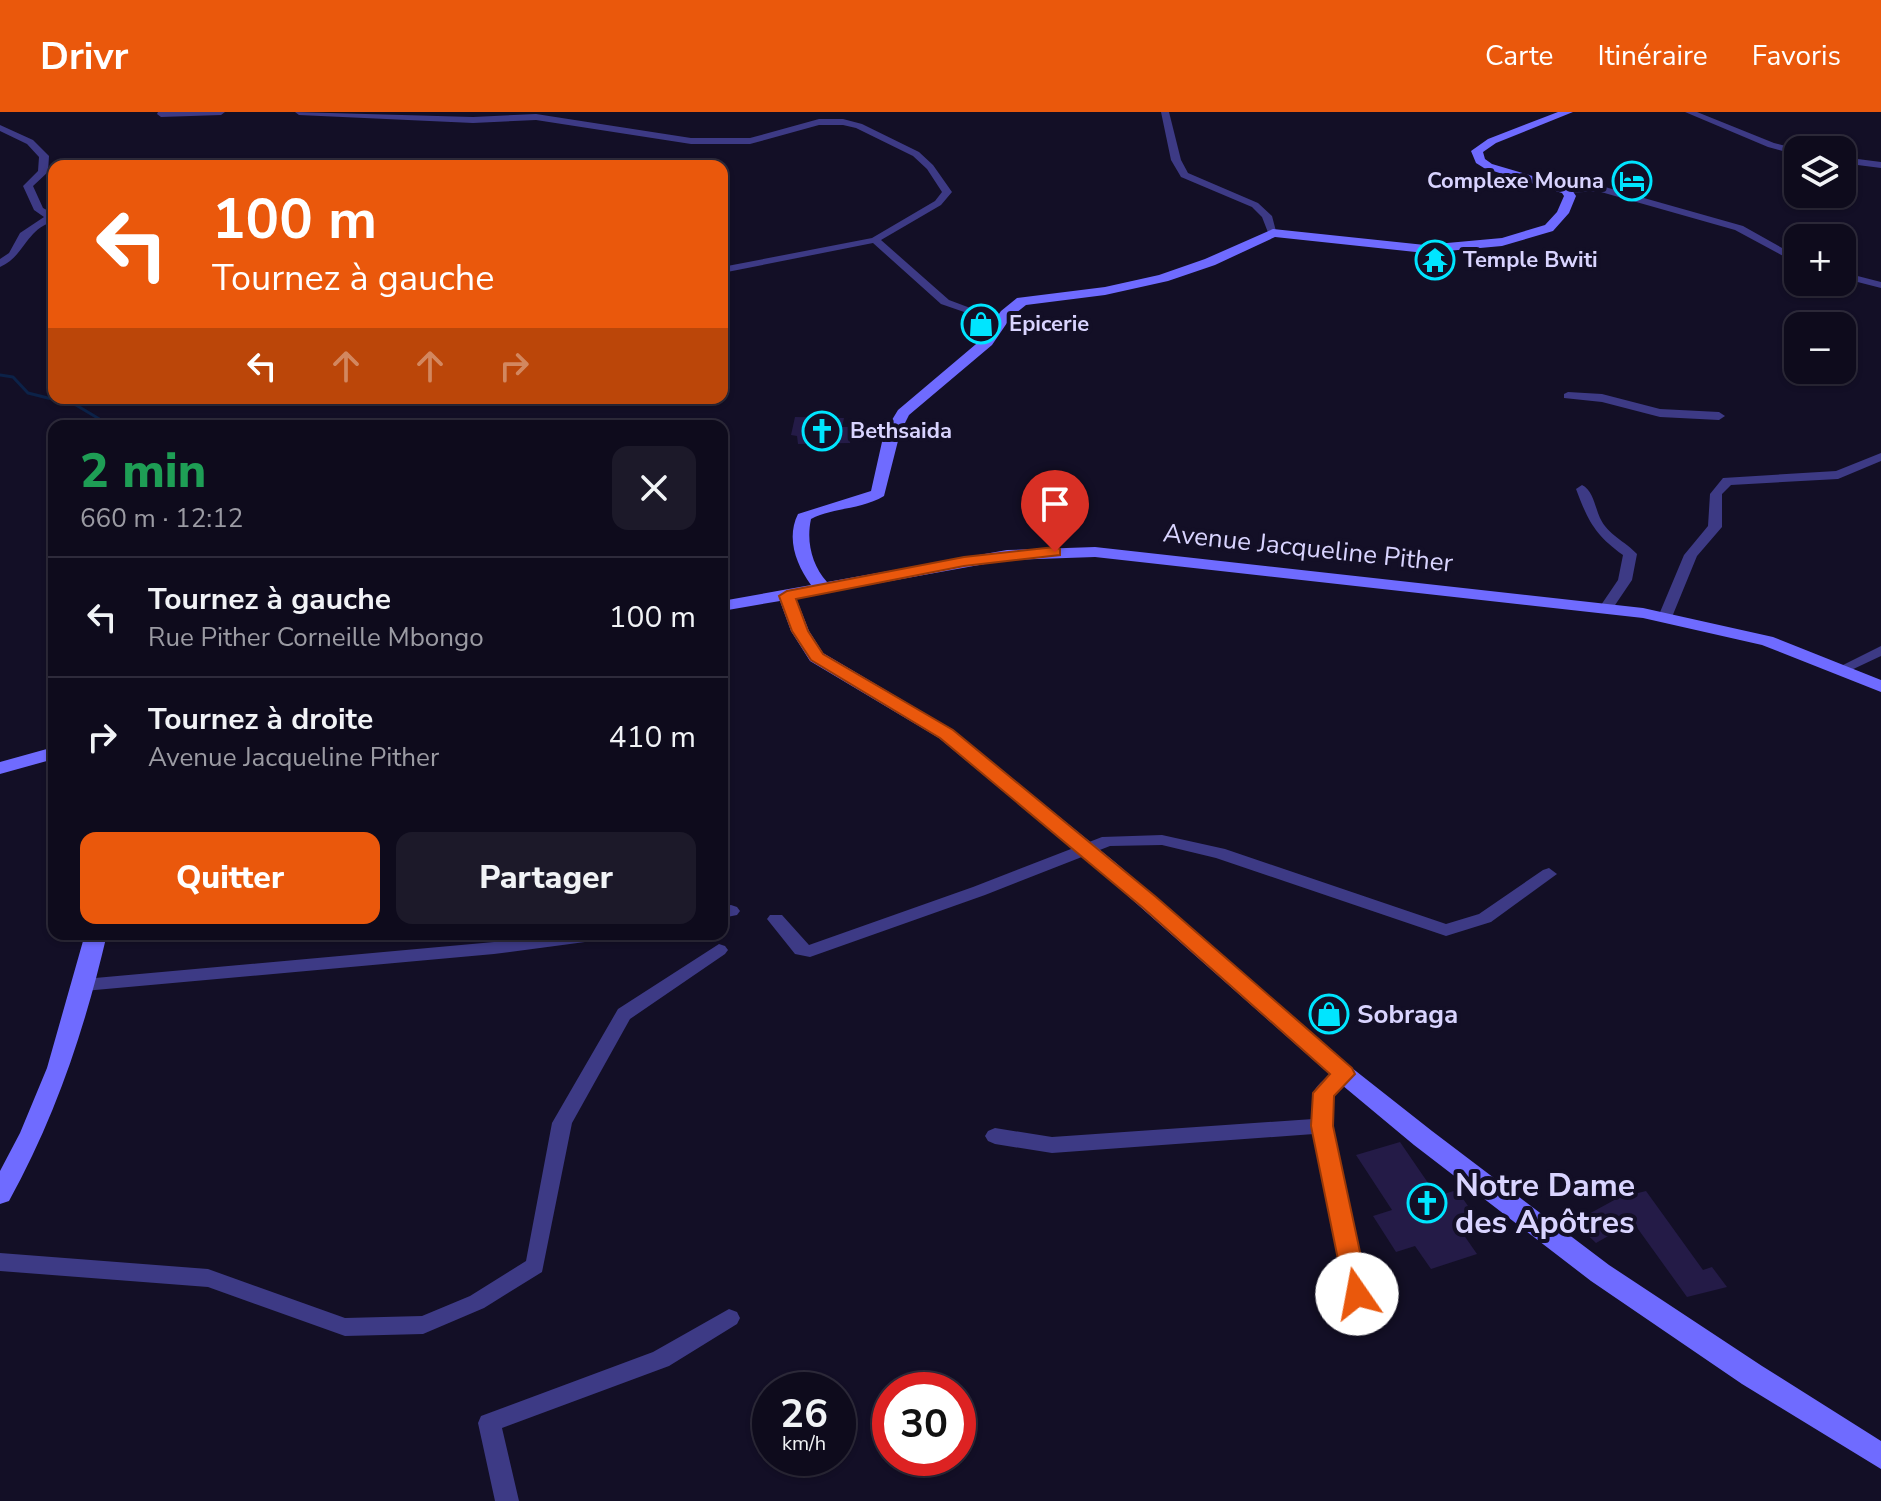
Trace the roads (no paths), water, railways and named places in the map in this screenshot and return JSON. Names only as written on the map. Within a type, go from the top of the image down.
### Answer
[{"type":"street","points":[[161,114],[221,112]]},
{"type":"street","points":[[299,112],[473,120],[536,117],[691,141],[750,141],[819,122],[853,123],[916,154],[930,167],[947,192],[938,203],[875,240],[728,269]]},
{"type":"street","points":[[1165,112],[1176,160],[1184,175],[1247,200],[1265,213],[1273,233]]},
{"type":"street","points":[[1568,112],[1483,145],[1477,154],[1480,161],[1494,169],[1566,190],[1586,187],[1602,189],[1728,224],[1784,254]]},
{"type":"street","points":[[1689,112],[1784,148]]},
{"type":"street","points":[[0,128],[30,142],[44,156],[43,172],[28,186],[39,210],[48,216]]},
{"type":"street","points":[[1856,162],[1881,165]]},
{"type":"street","points":[[823,588],[806,567],[801,525],[804,517],[878,493],[892,433],[903,413],[987,342],[1000,321],[1022,301],[1105,291],[1163,278],[1210,262],[1273,233],[1416,248],[1488,244],[1527,237],[1549,228],[1567,205],[1570,196],[1566,190]]},
{"type":"street","points":[[0,264],[13,255],[24,235],[48,220]]},
{"type":"street","points":[[875,240],[949,305],[1000,321]]},
{"type":"street","points":[[1856,279],[1881,285]]},
{"type":"street","points":[[1568,396],[1602,398],[1660,413],[1719,416]]},
{"type":"street","points":[[1665,617],[1691,555],[1715,527],[1716,494],[1727,481],[1838,475],[1881,457]]},
{"type":"street","points":[[1582,489],[1595,522],[1608,538],[1630,554],[1625,580],[1606,608]]},
{"type":"street","name":"Avenue Jacqueline Pither","points":[[728,605],[1007,555],[1095,552],[1665,617],[1767,641],[1881,686]]},
{"type":"street","points":[[787,596],[800,631],[816,657],[939,729],[1085,848],[1344,1074],[1600,1273],[1764,1383],[1881,1456]]},
{"type":"street","points":[[1842,669],[1881,650]]},
{"type":"street","points":[[0,768],[48,755]]},
{"type":"street","points":[[27,761],[48,759]]},
{"type":"street","points":[[776,919],[801,950],[810,951],[979,891],[1085,848],[1108,841],[1137,838],[1219,853],[1446,930],[1485,918],[1549,874]]},
{"type":"street","points":[[0,1194],[37,1127],[84,985],[95,940]]},
{"type":"street","points":[[84,985],[478,950],[554,940]]},
{"type":"street","points":[[0,1262],[208,1278],[345,1327],[423,1325],[477,1302],[535,1266],[562,1123],[624,1014],[719,950]]},
{"type":"street","points":[[1344,1074],[1323,1093],[1322,1126],[1362,1322]]},
{"type":"street","points":[[995,1136],[1052,1145],[1322,1126]]},
{"type":"street","points":[[507,1501],[489,1423],[661,1359],[729,1318]]},
{"type":"waterway","points":[[0,375],[13,377],[28,393],[48,398]]},
{"type":"waterway","points":[[72,404],[101,420]]},
{"type":"place","name":"Complexe Mouna","points":[[1632,181]]},
{"type":"place","name":"Temple Bwiti","points":[[1435,260]]},
{"type":"place","name":"Epicerie","points":[[981,324]]},
{"type":"place","name":"Bethsaida","points":[[822,431]]},
{"type":"place","name":"Sobraga","points":[[1329,1014]]},
{"type":"place","name":"Notre Dame des Apôtres","points":[[1427,1203]]}]
